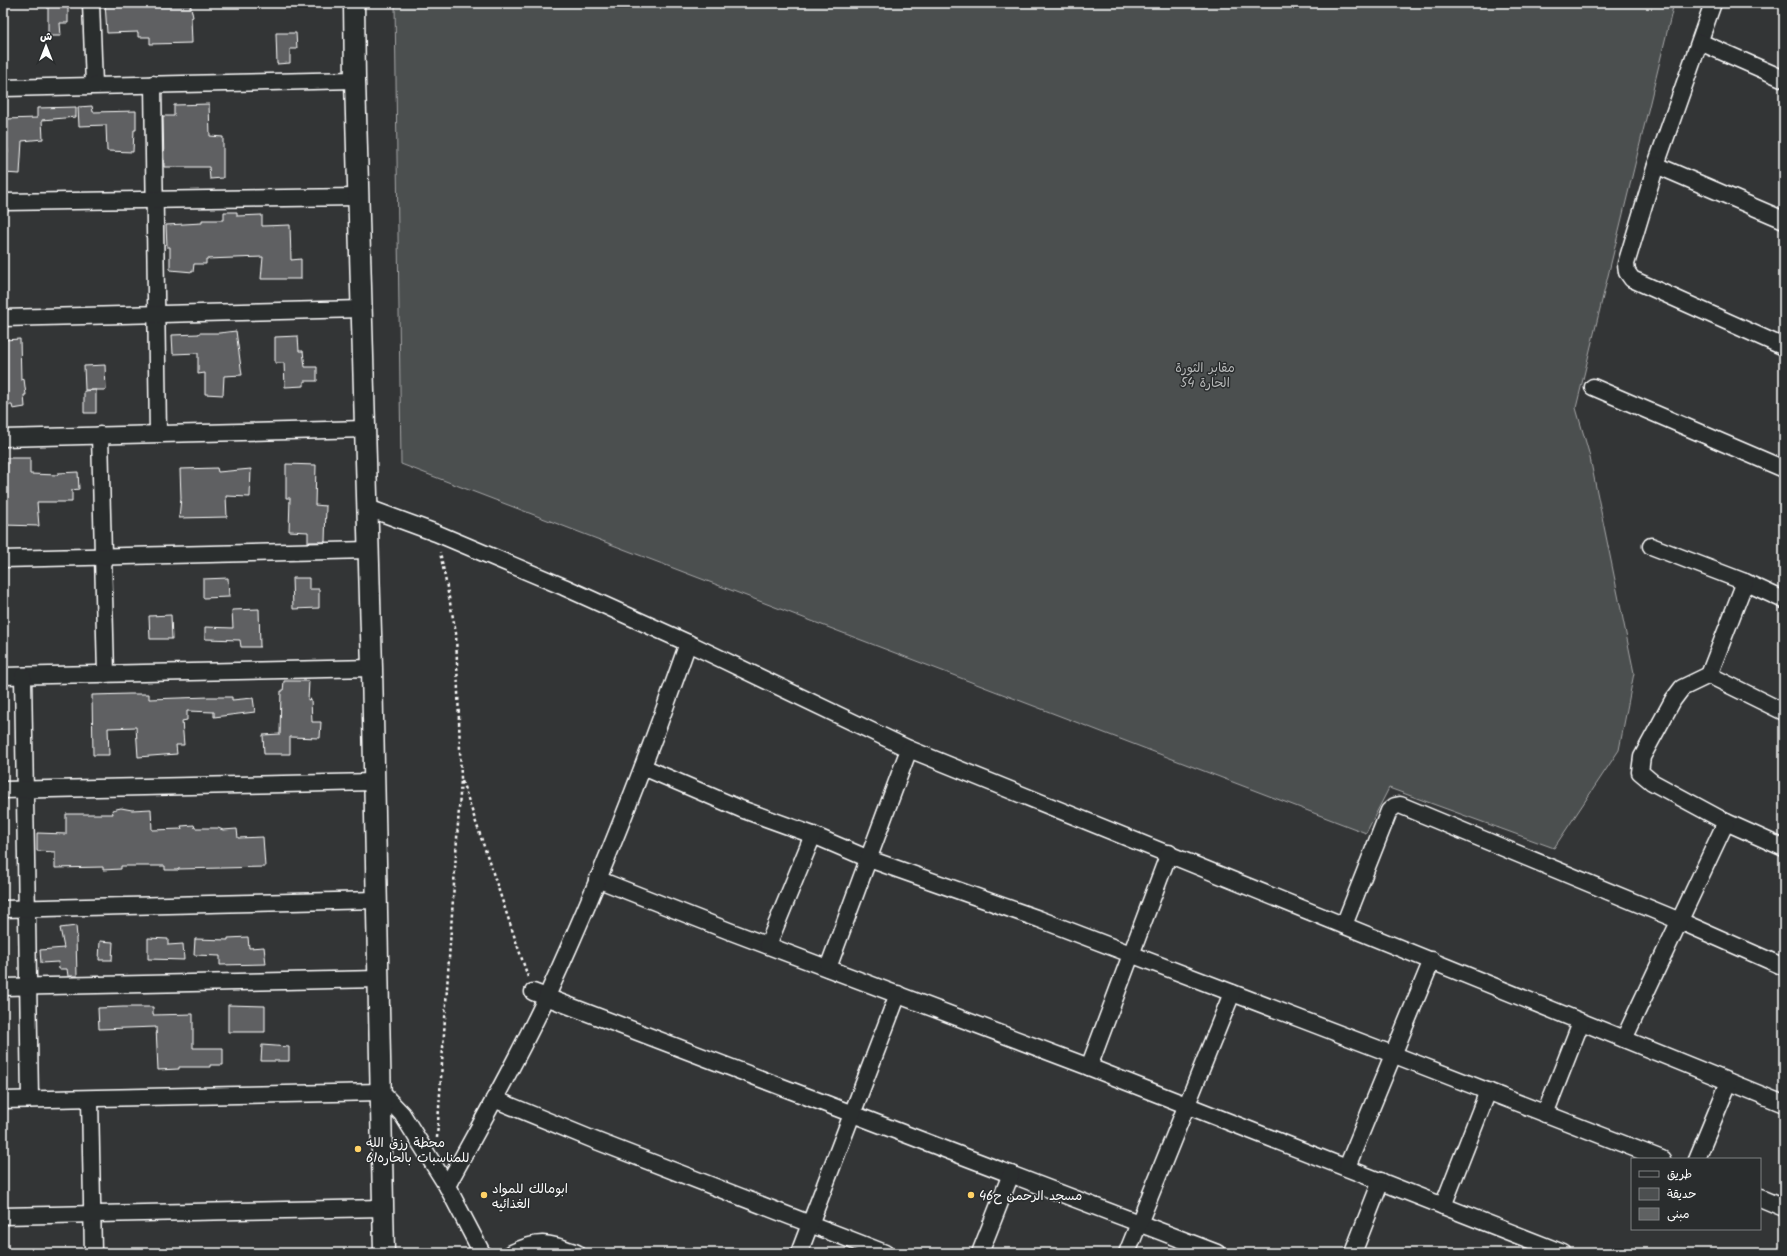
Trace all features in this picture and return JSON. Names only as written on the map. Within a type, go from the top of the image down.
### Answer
[{"type":"main road","points":[[354,3],[358,197],[372,668],[384,1253]]},
{"type":"street","points":[[91,3],[94,86]]},
{"type":"street","points":[[1713,3],[1656,165],[1626,264],[1627,272],[1632,279],[1784,347]]},
{"type":"street","points":[[1700,42],[1784,79]]},
{"type":"street","points":[[3,88],[355,80]]},
{"type":"street","points":[[153,84],[155,314],[158,434]]},
{"type":"street","points":[[1656,165],[1784,220]]},
{"type":"street","points":[[3,202],[358,197]]},
{"type":"street","points":[[3,318],[362,308]]},
{"type":"street","points":[[1593,387],[1784,469]]},
{"type":"street","points":[[3,438],[366,429]]},
{"type":"street","points":[[100,435],[106,674]]},
{"type":"street","points":[[368,508],[436,533],[564,587],[688,643],[909,749],[1344,924],[1784,1104]]},
{"type":"street","points":[[1651,546],[1746,582],[1784,600]]},
{"type":"street","points":[[3,559],[368,550]]},
{"type":"street","points":[[1746,582],[1709,675],[1682,688],[1673,700],[1642,757],[1640,772],[1652,782],[1726,822],[1784,848]]},
{"type":"street","points":[[447,1186],[494,1099],[540,994],[597,879],[643,767],[688,643]]},
{"type":"street","points":[[3,676],[372,668]]},
{"type":"street","points":[[1709,675],[1784,712]]},
{"type":"street","points":[[23,676],[30,1099]]},
{"type":"street","points":[[828,968],[870,858],[909,749]]},
{"type":"street","points":[[643,767],[741,809],[813,835],[870,858],[1039,919],[1659,1158]]},
{"type":"street","points":[[3,790],[374,782]]},
{"type":"street","points":[[1344,924],[1389,811],[1395,806],[1400,805],[1680,921],[1784,967]]},
{"type":"street","points":[[1624,1039],[1726,822]]},
{"type":"street","points":[[768,945],[813,835]]},
{"type":"street","points":[[1089,1067],[1168,853]]},
{"type":"street","points":[[597,879],[1089,1067],[1564,1253]]},
{"type":"street","points":[[3,909],[377,900]]},
{"type":"street","points":[[1347,1167],[1392,1054],[1432,960]]},
{"type":"street","points":[[3,987],[379,979]]},
{"type":"street","points":[[1127,1253],[1232,993]]},
{"type":"street","points":[[540,994],[1216,1253]]},
{"type":"street","points":[[799,1253],[898,994]]},
{"type":"street","points":[[1545,1114],[1581,1022]]},
{"type":"street","points":[[1697,1158],[1729,1082]]},
{"type":"street","points":[[1443,1206],[1488,1091]]},
{"type":"street","points":[[3,1100],[381,1092],[402,1114],[447,1186],[482,1253]]},
{"type":"street","points":[[90,1099],[93,1253]]},
{"type":"street","points":[[494,1099],[594,1140],[885,1253]]},
{"type":"street","points":[[980,1253],[1011,1174]]},
{"type":"street","points":[[1353,1253],[1381,1182]]},
{"type":"street","points":[[1761,1198],[1784,1208]]},
{"type":"street","points":[[3,1216],[383,1208]]},
{"type":"street","points":[[512,1253],[537,1243],[553,1244],[577,1253]]},
{"type":"path","points":[[435,1167],[461,779],[456,633],[436,533]]},
{"type":"path","points":[[461,779],[540,994]]},
{"type":"green space","name":"مقابر الثورة الحارة 54","points":[[395,3],[1674,3],[1576,408],[1589,453],[1634,673],[1619,750],[1554,848],[1389,788],[1366,833],[401,464]]},
{"type":"building","points":[[48,3],[68,3],[68,23],[60,23],[61,36],[48,36]]},
{"type":"building","points":[[105,3],[190,3],[193,17],[191,18],[192,43],[150,44],[150,37],[138,37],[138,32],[107,33]]},
{"type":"building","points":[[276,33],[296,33],[297,49],[290,49],[290,63],[277,64]]},
{"type":"building","points":[[209,104],[210,136],[223,137],[223,178],[210,179],[209,167],[164,167],[163,116],[174,116],[174,105]]},
{"type":"building","points":[[92,106],[93,112],[136,111],[136,130],[134,130],[133,152],[107,151],[106,125],[79,126],[78,107]]},
{"type":"building","points":[[76,107],[76,117],[42,120],[43,139],[22,141],[20,174],[3,173],[3,153],[8,153],[5,119],[37,118],[37,108]]},
{"type":"building","points":[[224,212],[237,212],[237,216],[262,215],[262,226],[290,225],[291,260],[301,259],[301,279],[261,279],[263,257],[206,259],[206,264],[194,264],[193,272],[170,270],[170,247],[167,247],[166,225],[202,223],[202,220],[224,220]]},
{"type":"building","points":[[236,331],[242,375],[224,376],[223,395],[205,394],[205,373],[198,374],[198,353],[173,354],[172,335]]},
{"type":"building","points":[[298,336],[299,351],[303,351],[305,367],[317,367],[317,381],[304,381],[304,386],[285,387],[284,363],[275,363],[275,337]]},
{"type":"building","points":[[20,339],[21,380],[24,379],[26,395],[24,395],[25,407],[13,409],[12,405],[3,405],[3,340]]},
{"type":"building","points":[[105,365],[106,390],[85,390],[84,366]]},
{"type":"building","points":[[96,390],[96,413],[84,413],[84,391]]},
{"type":"building","points":[[3,458],[30,458],[30,474],[58,475],[58,473],[78,472],[79,489],[72,490],[72,502],[37,502],[39,526],[3,525]]},
{"type":"building","points":[[286,464],[316,465],[315,505],[326,506],[325,542],[308,542],[308,532],[289,531],[290,498],[286,498]]},
{"type":"building","points":[[217,468],[218,472],[251,469],[250,497],[226,496],[227,517],[179,518],[181,498],[180,469]]},
{"type":"building","points":[[228,578],[229,597],[203,598],[203,579]]},
{"type":"building","points":[[292,578],[309,578],[309,589],[319,589],[319,608],[293,609]]},
{"type":"building","points":[[259,609],[260,647],[241,647],[240,640],[205,639],[205,627],[233,628],[232,610]]},
{"type":"building","points":[[171,615],[172,639],[150,639],[149,616]]},
{"type":"building","points":[[284,681],[309,681],[308,700],[311,699],[312,722],[321,722],[320,738],[290,737],[290,754],[264,754],[263,735],[280,734],[281,691],[283,691]]},
{"type":"building","points":[[149,694],[149,699],[232,697],[232,700],[253,698],[255,712],[214,717],[214,712],[187,711],[187,720],[182,721],[184,745],[176,745],[177,754],[138,757],[136,727],[108,728],[109,755],[93,755],[92,695]]},
{"type":"building","points":[[121,808],[132,810],[151,809],[152,830],[182,829],[181,826],[194,825],[195,828],[218,828],[223,830],[237,829],[238,838],[263,837],[265,867],[178,870],[165,870],[165,866],[121,866],[121,869],[103,870],[103,867],[55,868],[55,852],[37,851],[37,833],[66,834],[66,814],[113,814],[112,810]]},
{"type":"building","points":[[76,926],[77,976],[68,976],[67,969],[59,969],[58,962],[41,963],[40,950],[64,948],[60,928]]},
{"type":"building","points":[[248,937],[249,948],[264,947],[266,964],[220,965],[220,956],[194,955],[195,939],[228,940],[228,938]]},
{"type":"building","points":[[148,938],[168,939],[168,945],[183,944],[184,960],[148,959]]},
{"type":"building","points":[[100,941],[113,942],[112,960],[99,960]]},
{"type":"building","points":[[228,1005],[265,1006],[265,1032],[228,1032]]},
{"type":"building","points":[[153,1007],[153,1015],[193,1014],[193,1048],[223,1048],[223,1065],[210,1065],[210,1067],[179,1067],[179,1069],[158,1070],[156,1027],[99,1029],[98,1008]]},
{"type":"building","points":[[262,1045],[289,1047],[289,1061],[261,1061]]},
{"type":"place","name":"محطة رزق الله للمناسبات بالحاره61","points":[[358,1149]]},
{"type":"place","name":"ابومالك للمواد الغذائيه","points":[[484,1195]]},
{"type":"place","name":"مسجد الرحمن ح46","points":[[971,1195]]}]
